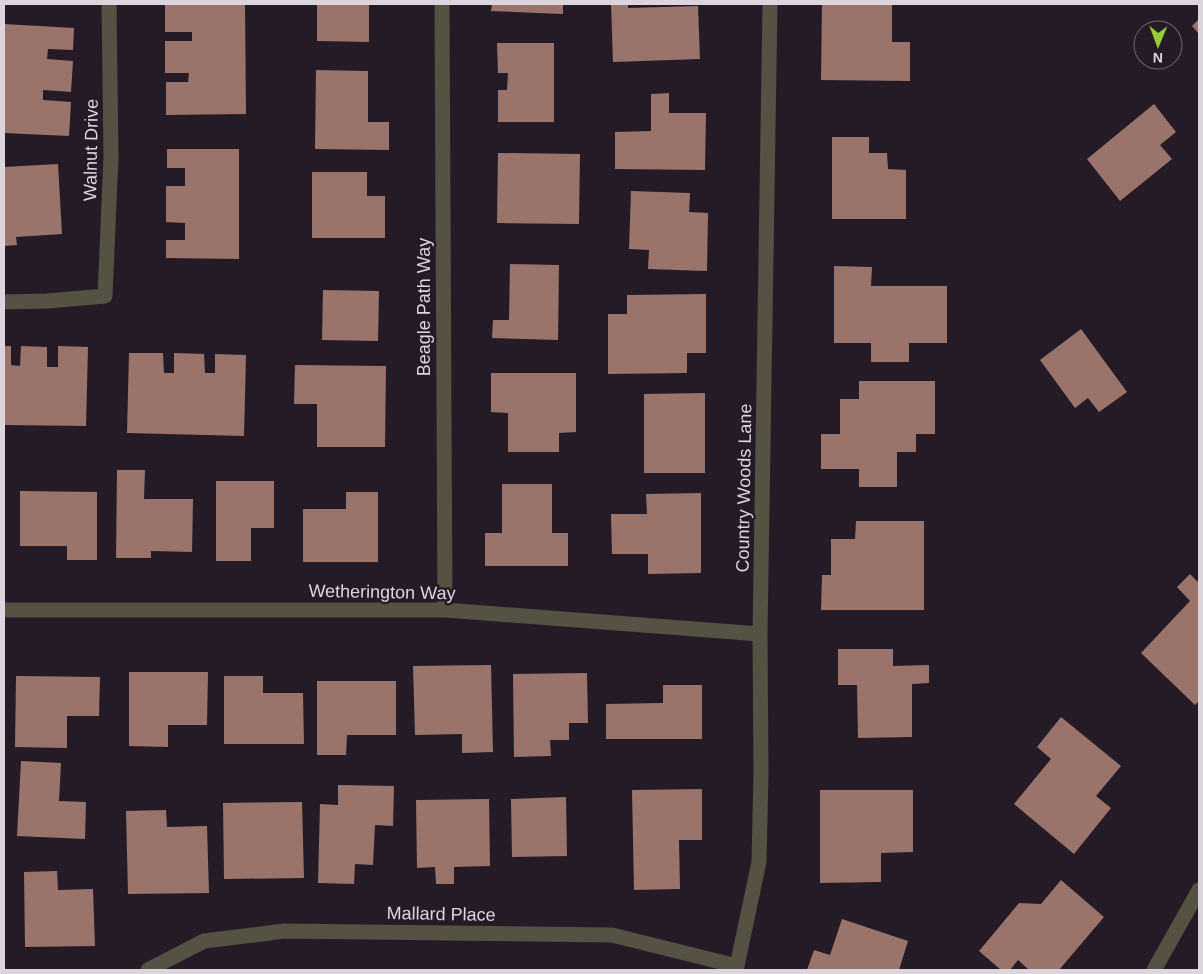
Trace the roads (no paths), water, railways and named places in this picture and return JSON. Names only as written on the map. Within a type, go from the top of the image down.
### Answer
[{"type":"street","name":"Walnut Drive","points":[[4,302],[47,301],[105,296],[111,157],[109,4]]},
{"type":"street","name":"Beagle Path Way","points":[[442,4],[445,610]]},
{"type":"street","name":"Country Woods Lane","points":[[736,968],[759,862],[761,774],[760,634],[770,4]]},
{"type":"street","name":"Wetherington Way","points":[[4,610],[445,610],[760,634]]},
{"type":"street","points":[[1154,970],[1199,890]]},
{"type":"street","name":"Mallard Place","points":[[148,970],[204,941],[285,931],[612,935],[736,968]]}]
